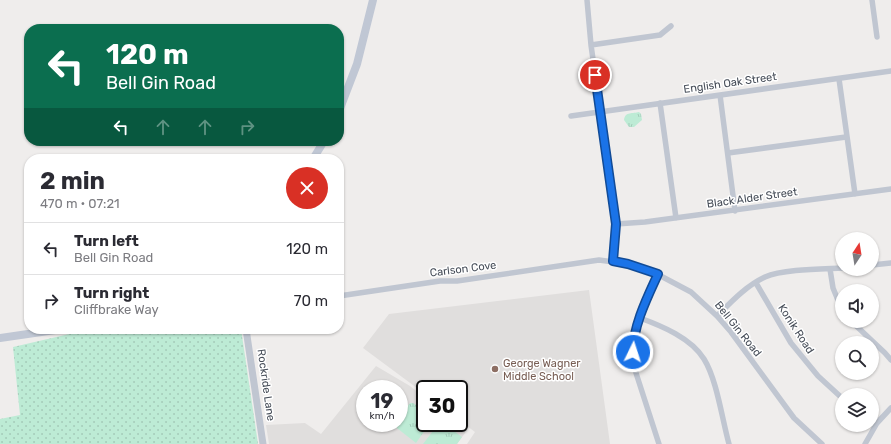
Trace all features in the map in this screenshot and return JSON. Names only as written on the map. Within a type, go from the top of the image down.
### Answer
[{"type":"main road","points":[[344,99],[357,64],[373,0]]},
{"type":"main road","points":[[0,338],[28,334]]},
{"type":"street","points":[[587,0],[591,45],[616,224],[613,261]]},
{"type":"street","points":[[872,0],[877,37]]},
{"type":"street","points":[[591,45],[660,35],[671,26]]},
{"type":"street","name":"English Oak Street","points":[[571,116],[891,71]]},
{"type":"street","points":[[839,79],[855,194]]},
{"type":"street","points":[[720,95],[735,211]]},
{"type":"street","points":[[660,103],[676,218]]},
{"type":"street","points":[[728,153],[846,137]]},
{"type":"street","name":"Black Alder Street","points":[[616,224],[735,211],[891,189]]},
{"type":"street","name":"Bell Gin Road","points":[[590,262],[599,260],[628,264],[658,274],[691,292],[717,316],[731,332],[794,418],[822,444]]},
{"type":"street","name":"Carlson Cove","points":[[344,295],[440,281],[457,281],[590,262]]},
{"type":"street","points":[[879,264],[891,263]]},
{"type":"street","points":[[830,269],[835,293]]},
{"type":"street","points":[[717,316],[740,293],[774,274],[835,269]]},
{"type":"street","points":[[658,274],[636,327],[633,343],[634,364],[659,444]]},
{"type":"street","name":"Konik Road","points":[[756,283],[791,343],[818,376],[835,392]]},
{"type":"street","points":[[640,318],[670,331],[690,343],[703,358],[712,377],[729,444]]},
{"type":"street","points":[[858,328],[891,360]]},
{"type":"street","name":"Rockride Lane","points":[[247,334],[263,444]]},
{"type":"street","points":[[879,418],[891,408]]},
{"type":"street","points":[[866,444],[870,432]]},
{"type":"shaded area","name":"George Wagner Middle School","points":[[589,290],[610,444],[467,444],[475,432],[468,427],[468,380],[416,380],[416,387],[363,348],[389,314]]},
{"type":"shaded area","points":[[376,366],[400,380],[365,380]]},
{"type":"shaded area","points":[[408,385],[416,391],[416,432],[466,432],[457,444],[269,444],[266,425],[305,423],[321,434],[356,391],[356,432],[408,432]]},
{"type":"green space","points":[[639,112],[642,120],[634,127],[629,127],[624,120],[626,115]]},
{"type":"green space","points":[[69,334],[242,334],[258,444],[0,444],[0,419],[20,415],[13,347]]},
{"type":"green space","points":[[410,403],[416,405],[416,432],[424,432],[416,443],[402,432],[408,432],[408,406]]},
{"type":"green space","points":[[432,432],[455,432],[462,437],[457,444],[423,444]]},
{"type":"place","name":"George Wagner Middle School","points":[[495,369]]},
{"type":"route","points":[[595,75],[616,224],[613,261],[628,264],[658,274],[634,333],[633,352]]}]
